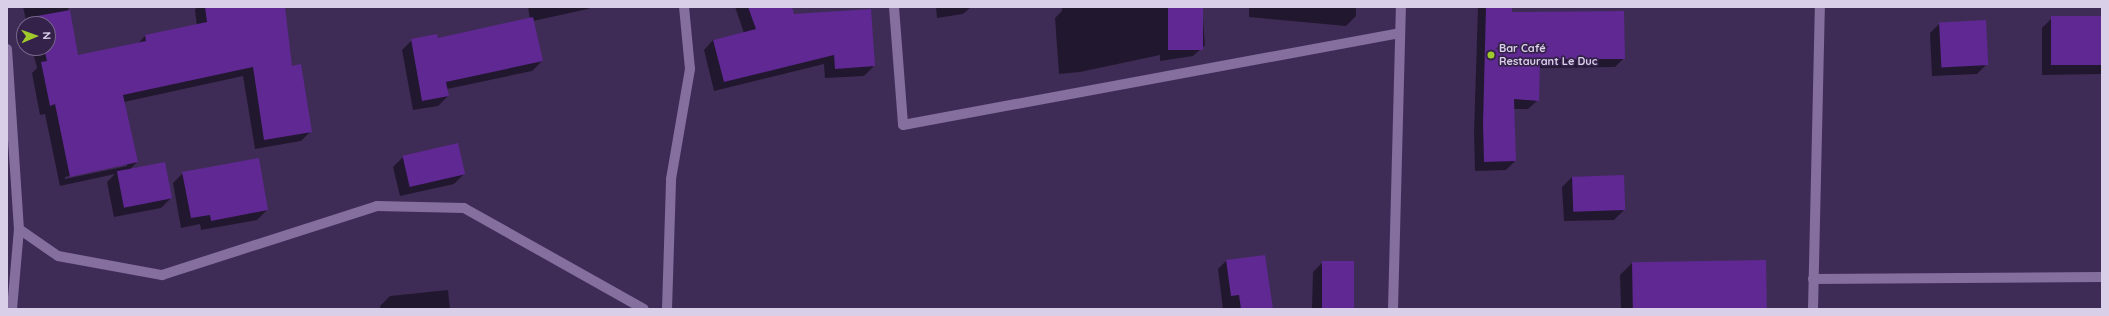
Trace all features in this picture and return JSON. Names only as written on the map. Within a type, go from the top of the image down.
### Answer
[{"type":"street","points":[[667,309],[672,179],[690,69],[684,7]]},
{"type":"street","points":[[894,7],[903,125],[1400,33]]},
{"type":"street","points":[[1393,309],[1401,7]]},
{"type":"street","points":[[1813,309],[1820,7]]},
{"type":"street","points":[[7,49],[19,229],[12,309]]},
{"type":"street","points":[[19,229],[58,256],[162,276],[377,206],[464,208],[644,309]]},
{"type":"street","points":[[1813,279],[2102,277]]},
{"type":"building","points":[[205,7],[285,7],[292,66],[301,64],[312,132],[264,140],[253,67],[123,95],[138,162],[70,177],[55,104],[50,106],[41,62],[47,61],[46,56],[56,56],[56,16],[37,16],[70,10],[78,55],[146,41],[145,35],[207,22]]},
{"type":"building","points":[[748,7],[792,7],[794,14],[871,9],[875,66],[835,69],[834,55],[724,82],[713,40],[756,29]]},
{"type":"building","points":[[1168,7],[1203,7],[1203,50],[1168,50]]},
{"type":"building","points":[[1486,7],[1512,7],[1512,12],[1624,11],[1625,59],[1540,59],[1539,101],[1514,99],[1516,161],[1484,162],[1483,123]]},
{"type":"building","points":[[2051,16],[2102,16],[2102,65],[2051,65]]},
{"type":"building","points":[[533,17],[543,61],[446,82],[449,96],[422,101],[411,39],[437,34],[438,38]]},
{"type":"building","points":[[1986,20],[1988,65],[1941,67],[1939,22]]},
{"type":"building","points":[[458,143],[465,174],[410,187],[402,156]]},
{"type":"building","points":[[259,158],[268,210],[211,221],[210,215],[191,218],[182,172]]},
{"type":"building","points":[[165,162],[172,198],[124,208],[117,171]]},
{"type":"building","points":[[1624,175],[1625,210],[1573,212],[1572,177]]},
{"type":"building","points":[[1265,255],[1273,309],[1241,309],[1239,295],[1231,296],[1226,260]]},
{"type":"building","points":[[1766,260],[1767,309],[1633,309],[1632,262]]},
{"type":"building","points":[[1322,261],[1354,261],[1354,309],[1322,309]]},
{"type":"place","name":"Bar Café Restaurant Le Duc","points":[[1491,55]]}]
